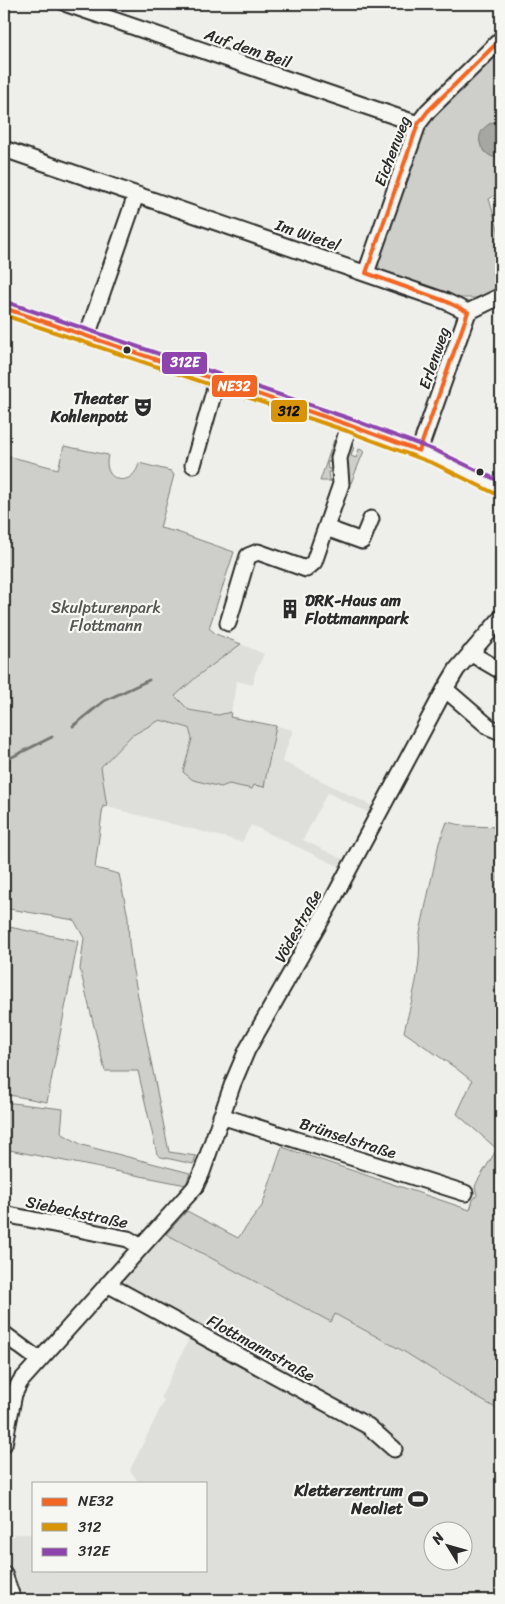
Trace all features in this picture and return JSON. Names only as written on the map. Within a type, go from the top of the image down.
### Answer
[{"type":"street","name":"Auf dem Beil","points":[[67,4],[418,124]]},
{"type":"street","name":"Eichenweg","points":[[366,273],[418,124],[428,111],[501,39]]},
{"type":"street","name":"Im Wietel","points":[[4,149],[366,273],[444,301],[468,312]]},
{"type":"street","points":[[87,336],[136,195]]},
{"type":"street","name":"Erlenweg","points":[[419,451],[468,312],[501,296]]},
{"type":"street","points":[[4,308],[350,425],[419,451],[501,489]]},
{"type":"street","points":[[193,465],[217,381]]},
{"type":"street","points":[[228,623],[248,556],[258,552],[306,569],[314,562],[341,484],[339,458],[350,425]]},
{"type":"street","points":[[326,528],[362,541],[370,519]]},
{"type":"street","name":"Vödestraße","points":[[141,1247],[195,1187],[247,1050],[333,899],[445,689],[457,669],[501,618]]},
{"type":"street","points":[[470,653],[501,671]]},
{"type":"street","points":[[445,689],[489,727],[501,732]]},
{"type":"street","name":"Brünselstraße","points":[[221,1116],[465,1193]]},
{"type":"street","name":"Siebeckstraße","points":[[4,1214],[128,1239],[141,1247]]},
{"type":"street","points":[[4,1444],[14,1394],[20,1382],[141,1247]]},
{"type":"street","name":"Flottmannstraße","points":[[106,1284],[368,1426],[394,1449]]},
{"type":"street","points":[[4,1334],[39,1360]]},
{"type":"street","points":[[4,1574],[13,1600]]},
{"type":"shaded area","points":[[493,122],[501,122],[501,159],[487,154],[480,144],[481,132]]},
{"type":"shaded area","points":[[241,644],[264,654],[255,673],[253,685],[237,681],[231,712],[218,715],[189,710],[175,696],[200,674]]},
{"type":"shaded area","points":[[160,720],[189,728],[192,739],[183,771],[221,787],[229,784],[253,789],[253,785],[267,777],[276,726],[293,730],[282,761],[372,806],[369,813],[328,793],[326,795],[303,840],[340,858],[344,858],[340,867],[251,825],[242,842],[107,807],[101,767],[131,736]]},
{"type":"shaded area","points":[[166,1234],[331,1322],[334,1313],[403,1351],[501,1411],[501,1600],[4,1600],[4,1537],[14,1536],[14,1534],[32,1534],[32,1572],[208,1572],[208,1482],[138,1482],[130,1470],[164,1401],[161,1397],[189,1339],[118,1300],[125,1288],[125,1278]]},
{"type":"green space","points":[[501,45],[501,191],[489,199],[501,239],[501,290],[475,298],[455,298],[383,273],[377,263],[413,150],[427,122]]},
{"type":"green space","points":[[334,440],[340,442],[335,461],[327,462],[328,469],[336,469],[336,472],[328,472],[329,480],[337,479],[336,481],[320,481]]},
{"type":"green space","points":[[348,445],[354,447],[351,456],[356,458],[359,449],[364,451],[351,483],[346,481],[344,459]]},
{"type":"green space","name":"Skulpturenpark Flottmann","points":[[64,446],[108,455],[107,464],[109,472],[113,477],[119,479],[131,477],[139,463],[171,471],[174,475],[160,528],[234,552],[209,628],[216,634],[241,644],[200,674],[175,696],[189,710],[218,715],[231,712],[230,717],[276,726],[264,787],[254,785],[252,789],[229,784],[221,787],[193,780],[183,772],[192,739],[189,728],[160,720],[131,736],[101,767],[107,807],[103,806],[95,868],[119,874],[128,917],[132,966],[169,1152],[196,1156],[193,1164],[161,1157],[157,1154],[138,1071],[105,1071],[80,969],[84,938],[74,920],[4,908],[4,455],[58,469]]},
{"type":"green space","points":[[447,822],[466,826],[501,827],[501,1411],[403,1351],[335,1314],[331,1322],[166,1234],[187,1211],[238,1238],[262,1206],[282,1147],[470,1210],[473,1200],[477,1195],[475,1187],[477,1182],[497,1149],[457,1114],[472,1081],[404,1032],[413,997],[419,961],[419,937],[439,843]]},
{"type":"green space","points":[[4,926],[78,941],[47,1102],[4,1094]]},
{"type":"green space","points":[[4,1102],[63,1109],[61,1133],[82,1145],[190,1173],[186,1185],[4,1149]]},
{"type":"waterway","points":[[73,726],[104,701],[149,680]]},
{"type":"waterway","points":[[4,761],[52,737]]},
{"type":"transit line","name":"NE32","points":[[4,308],[349,425],[419,451],[468,312],[445,301],[366,273],[418,124],[428,111],[501,39]]},
{"type":"transit line","name":"312E","points":[[6,302],[351,419],[439,452],[501,482]]},
{"type":"transit line","name":"312","points":[[4,315],[347,431],[435,464],[498,495]]},
{"type":"place","name":"Theater Kohlenpott","points":[[143,407]]},
{"type":"place","name":"DRK-Haus am Flottmannpark","points":[[290,609]]},
{"type":"place","name":"Kletterzentrum Neoliet","points":[[418,1499]]}]
